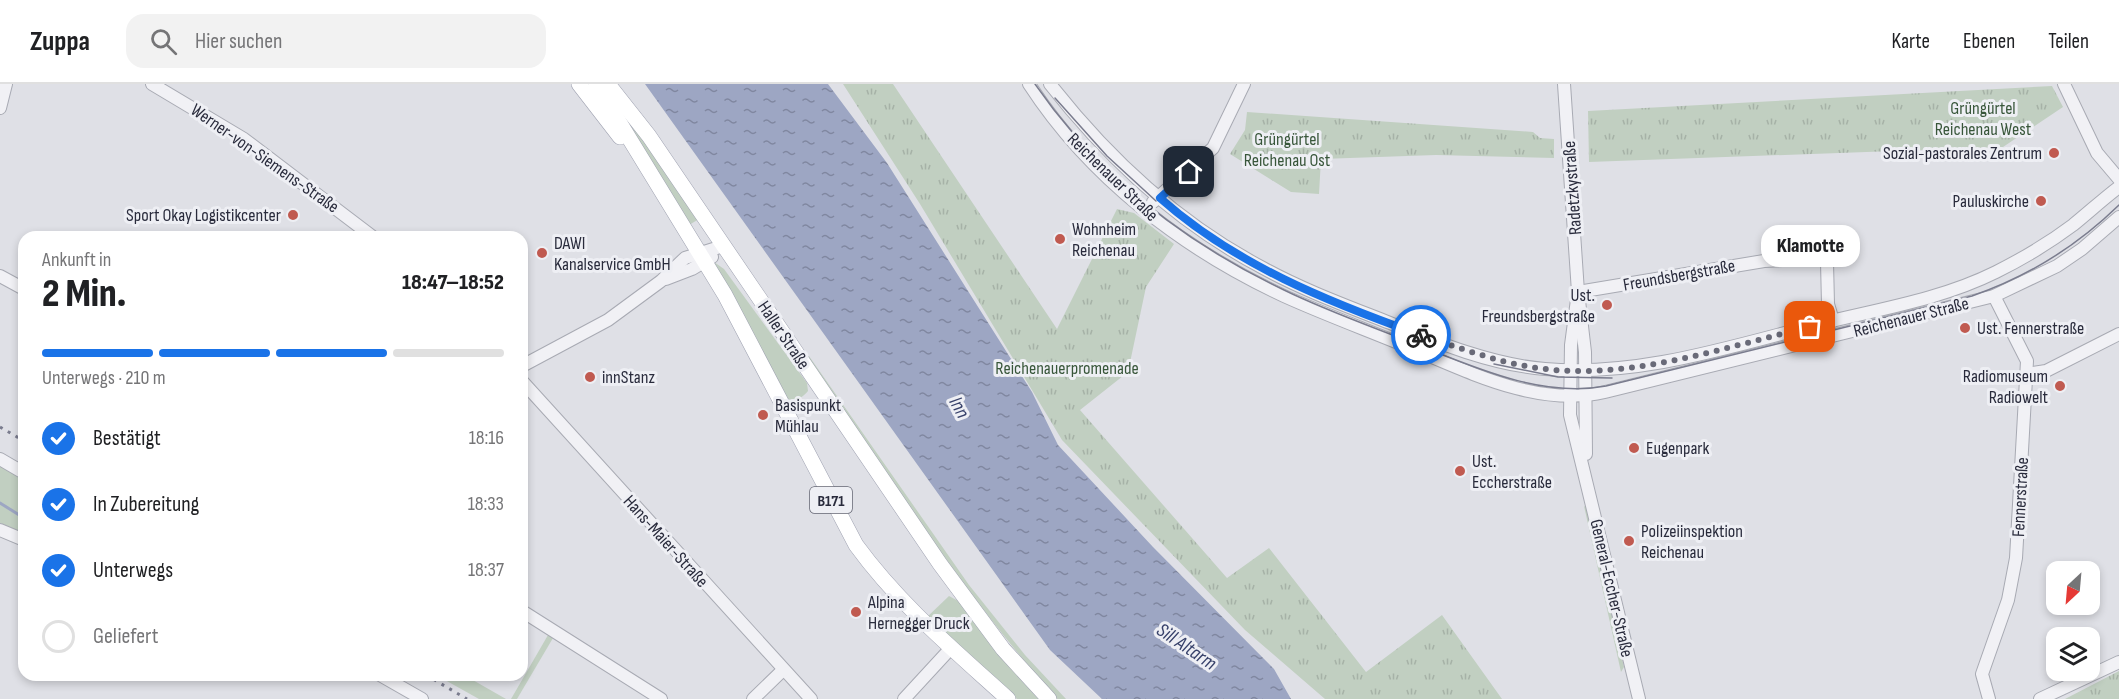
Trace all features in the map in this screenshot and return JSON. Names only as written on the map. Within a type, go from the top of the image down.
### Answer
[{"type":"main road","name":"Haller Straße","points":[[579,84],[647,170]]},
{"type":"main road","name":"Haller Straße","points":[[596,84],[647,170],[703,257],[787,404],[856,545],[879,578],[905,606],[1008,699]]},
{"type":"main road","name":"Haller Straße","points":[[608,84],[649,136],[723,246],[813,389],[1003,649],[1049,699]]},
{"type":"main road","points":[[616,84],[649,136]]},
{"type":"street","name":"Werner-von-Siemens-Straße","points":[[152,84],[236,134],[292,173],[365,231]]},
{"type":"street","name":"Reichenauer Straße","points":[[1029,84],[1076,144],[1138,204],[1197,248],[1300,303],[1486,377],[1545,395],[1584,396],[1994,296],[2028,282],[2064,262],[2119,218]]},
{"type":"street","name":"Reichenauer Straße","points":[[1050,84],[1102,144],[1160,198],[1193,225],[1234,252],[1326,298],[1412,332],[1481,355],[1531,367],[1585,371],[1625,368],[1676,359],[1949,291],[1993,274],[2055,238],[2119,187]]},
{"type":"street","points":[[1138,204],[1147,205],[1160,198],[1213,148],[1244,84]]},
{"type":"street","name":"Radetzkystraße","points":[[1564,84],[1578,319],[1585,371],[1584,396]]},
{"type":"street","points":[[2064,84],[2097,153],[2119,179]]},
{"type":"street","points":[[0,108],[7,86]]},
{"type":"street","points":[[528,363],[608,320],[661,281],[723,246]]},
{"type":"street","name":"Freundsbergstraße","points":[[1577,298],[1764,261],[1820,258],[1827,262],[1828,304],[1833,321]]},
{"type":"street","points":[[0,276],[18,285]]},
{"type":"street","name":"Fennerstraße","points":[[1989,699],[1982,674],[2008,600],[2016,558],[2027,361],[1994,296]]},
{"type":"street","name":"Radetzkystraße","points":[[1569,397],[1570,370],[1578,319]]},
{"type":"street","points":[[2026,374],[2046,371],[2119,334]]},
{"type":"street","name":"Hans-Maier-Straße","points":[[528,388],[811,699]]},
{"type":"street","name":"General-Eccher-Straße","points":[[1584,396],[1586,476]]},
{"type":"street","name":"General-Eccher-Straße","points":[[1569,397],[1572,427],[1586,476],[1639,699]]},
{"type":"street","points":[[0,459],[18,470]]},
{"type":"street","points":[[0,530],[18,538]]},
{"type":"street","points":[[528,615],[661,699]]},
{"type":"street","points":[[904,699],[951,648]]},
{"type":"street","points":[[2040,699],[2119,662]]},
{"type":"street","points":[[753,699],[783,670]]},
{"type":"street","points":[[390,681],[422,699]]},
{"type":"green space","points":[[604,84],[699,219],[689,225]]},
{"type":"green space","name":"Reichenauerpromenade","points":[[843,84],[893,84],[1057,329],[1117,209],[1134,213],[1174,244],[1146,287],[1128,372],[1080,410],[1227,578],[1269,548],[1366,672],[1442,615],[1502,699],[1325,699],[1245,630],[1062,440],[920,204]]},
{"type":"green space","name":"Grüngürtel Reichenau West","points":[[2052,86],[2063,107],[2003,147],[1589,162],[1588,111]]},
{"type":"green space","name":"Grüngürtel Reichenau Ost","points":[[1247,112],[1533,132],[1540,138],[1554,139],[1554,158],[1436,155],[1321,159],[1319,194],[1291,192],[1230,154],[1245,130]]},
{"type":"green space","points":[[714,262],[724,269],[807,383],[808,391],[801,397],[796,400],[787,399]]},
{"type":"green space","points":[[809,356],[969,585],[1025,655],[1066,699],[1057,699],[958,575],[867,446],[808,358]]},
{"type":"green space","points":[[0,463],[18,474],[18,530],[0,523]]},
{"type":"green space","points":[[1584,506],[1587,508],[1624,667],[1621,672]]},
{"type":"green space","points":[[949,596],[962,603],[1041,699],[1017,699],[926,618]]},
{"type":"green space","points":[[548,635],[553,638],[528,680],[528,670]]},
{"type":"green space","points":[[2119,671],[2119,699],[2065,699],[2100,681]]},
{"type":"green space","points":[[447,681],[474,681],[506,699],[479,699]]},
{"type":"green space","points":[[521,681],[528,681],[517,699],[511,699]]},
{"type":"water","points":[[645,84],[828,84],[887,163],[1032,392],[1058,445],[1153,547],[1274,669],[1291,699],[1102,699],[1050,650]]},
{"type":"waterway","points":[[0,503],[18,514]]},
{"type":"tram line","points":[[1035,84],[1060,117],[1115,177],[1146,204],[1212,251],[1317,305],[1463,363],[1510,379],[1558,388],[1582,389],[1606,386],[1972,296],[2012,280],[2050,259],[2086,234],[2119,205]]},
{"type":"tram line","points":[[1055,98],[1107,156],[1156,201]]},
{"type":"tram line","points":[[1494,364],[1558,377],[1612,378]]},
{"type":"railway","points":[[0,427],[18,438]]},
{"type":"railway","points":[[436,681],[467,699]]},
{"type":"way so far","points":[[1421,335],[1481,355],[1531,367],[1590,371],[1625,368],[1676,359],[1810,327]]},
{"type":"place","name":"Sozial-pastorales Zentrum","points":[[2054,153]]},
{"type":"place","name":"Pauluskirche","points":[[2041,201]]},
{"type":"place","name":"Sport Okay Logistikcenter","points":[[293,215]]},
{"type":"place","name":"Wohnheim Reichenau","points":[[1060,239]]},
{"type":"place","name":"DAWI Kanalservice GmbH","points":[[542,253]]},
{"type":"place","name":"Ust. Freundsbergstraße","points":[[1607,305]]},
{"type":"place","name":"Klamotte","points":[[1810,327]]},
{"type":"place","name":"Ust. Fennerstraße","points":[[1965,328]]},
{"type":"place","name":"innStanz","points":[[590,377]]},
{"type":"place","name":"Radiomuseum Radiowelt","points":[[2060,386]]},
{"type":"place","name":"Basispunkt Mühlau","points":[[763,415]]},
{"type":"place","name":"Eugenpark","points":[[1634,448]]},
{"type":"place","name":"Ust. Eccherstraße","points":[[1460,471]]},
{"type":"place","name":"Polizeiinspektion Reichenau","points":[[1629,541]]},
{"type":"place","name":"Alpina Hernegger Druck","points":[[856,612]]},
{"type":"route","points":[[1189,172],[1160,198],[1208,236],[1281,278],[1421,335]]},
{"type":"water label","name":"Inn","points":[[960,407]]},
{"type":"water label","name":"Sill Altarm","points":[[1187,646]]}]
